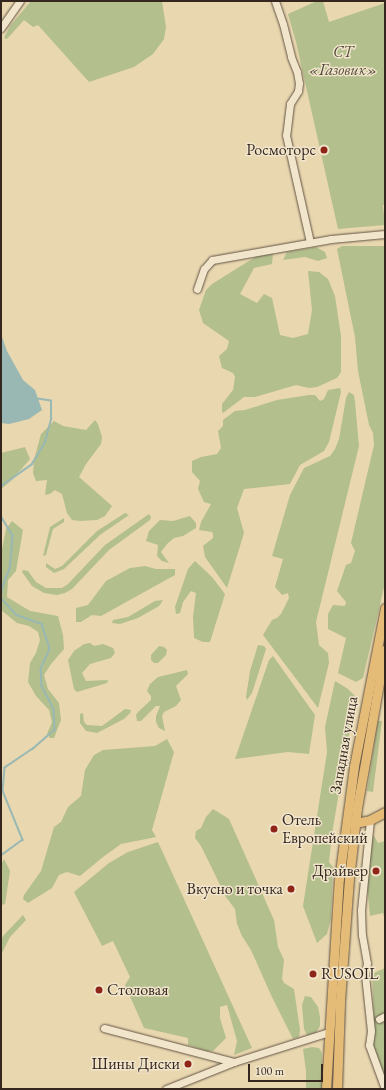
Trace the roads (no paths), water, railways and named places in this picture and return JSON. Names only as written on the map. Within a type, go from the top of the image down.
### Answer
[{"type":"main road","name":"Западная улица","points":[[326,1089],[339,879],[348,807],[363,717],[385,608]]},
{"type":"main road","name":"Западная улица","points":[[338,1089],[341,986],[355,823],[381,682],[385,649]]},
{"type":"main road","points":[[355,823],[370,820],[385,812]]},
{"type":"street","points":[[1,28],[20,1]]},
{"type":"street","points":[[274,1],[299,83],[298,91],[290,104],[286,135],[310,242]]},
{"type":"street","points":[[197,289],[204,269],[212,260],[310,242],[385,234]]},
{"type":"street","points":[[370,820],[361,910],[362,934],[366,951],[369,1020],[371,1031],[369,1045],[385,1089]]},
{"type":"street","points":[[104,1028],[234,1062]]},
{"type":"street","points":[[166,1089],[234,1062],[329,1032]]},
{"type":"water","points":[[1,334],[7,351],[23,380],[35,390],[42,410],[29,419],[9,424],[1,423]]},
{"type":"waterway","points":[[1,486],[32,464],[45,442],[51,419],[51,401],[38,399]]},
{"type":"waterway","points":[[1,516],[13,536],[10,569],[3,586],[1,597]]},
{"type":"waterway","points":[[1,598],[17,615],[42,624],[50,649],[41,669],[42,686],[54,710],[55,730],[33,749],[5,768],[3,791],[23,840],[1,856]]},
{"type":"place","name":"Росмоторс","points":[[324,150]]},
{"type":"place","name":"Отель Европейский","points":[[274,829]]},
{"type":"place","name":"Драйвер","points":[[376,871]]},
{"type":"place","name":"Вкусно и точка","points":[[291,889]]},
{"type":"place","name":"RUSOIL","points":[[313,974]]},
{"type":"place","name":"Столовая","points":[[99,990]]},
{"type":"place","name":"Шины Диски","points":[[188,1064]]},
{"type":"park label","name":"СТ «Газовик»","points":[[343,61]]}]
